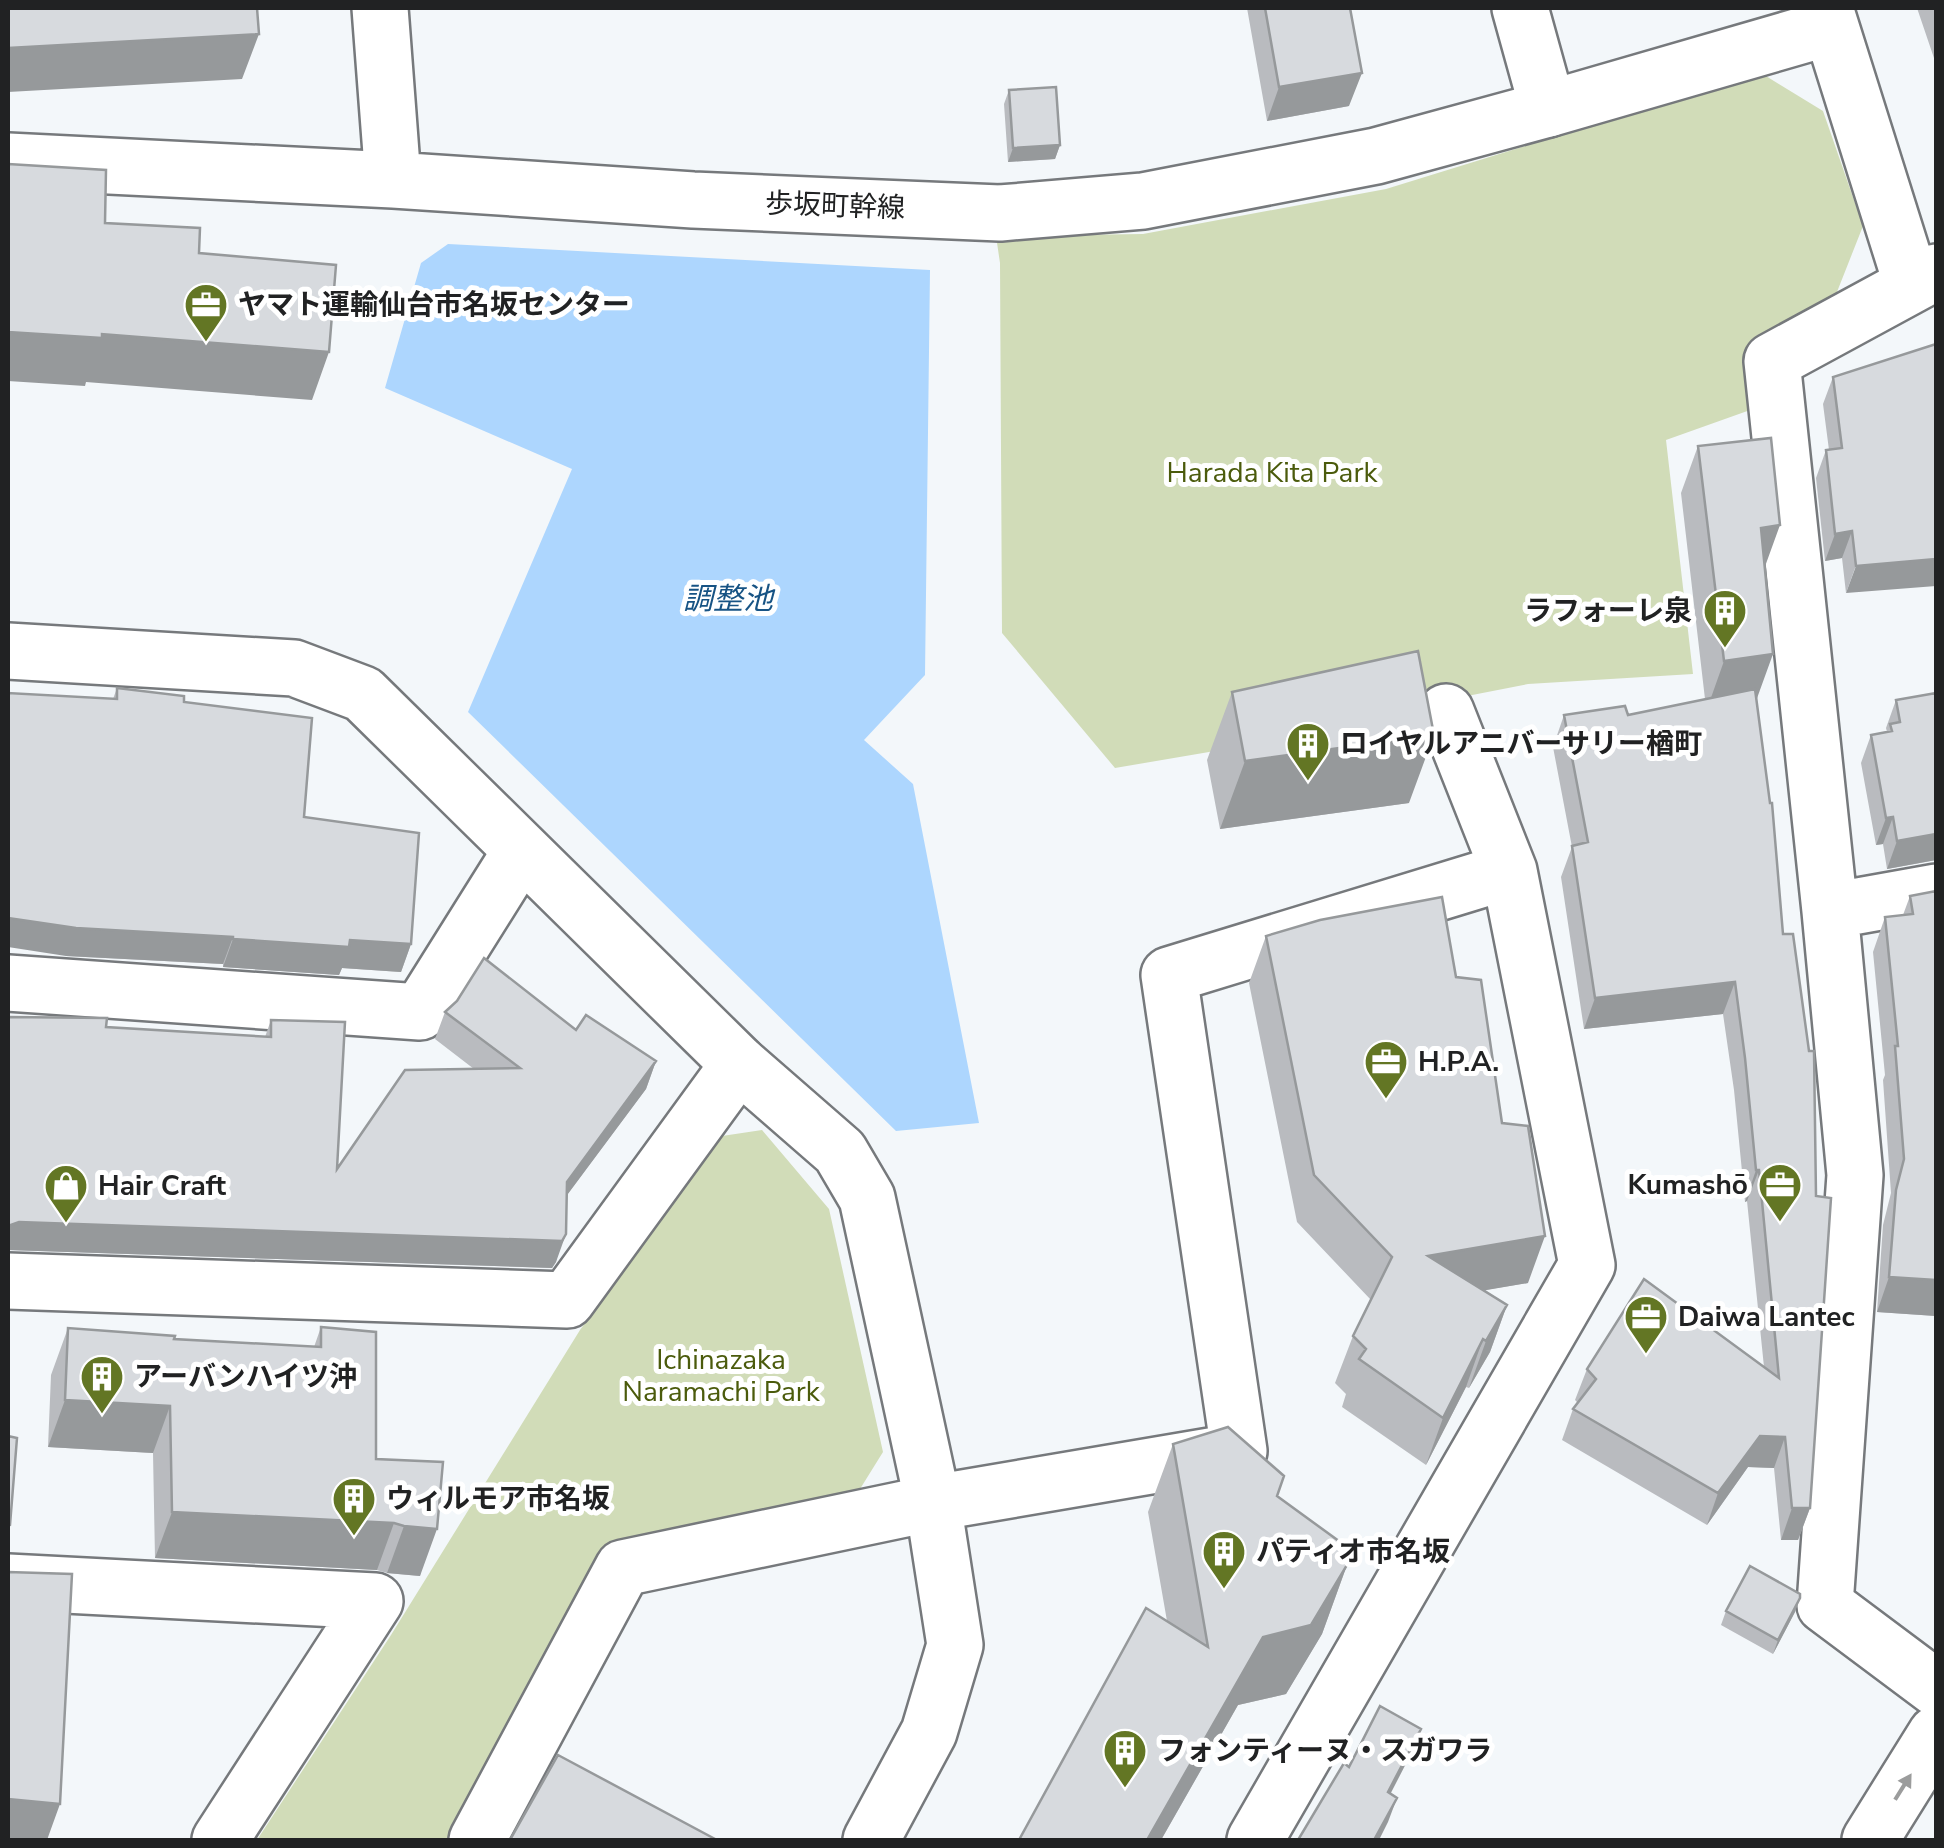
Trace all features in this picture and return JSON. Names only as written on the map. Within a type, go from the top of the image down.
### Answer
[{"type":"main road","points":[[380,8],[392,180]]},
{"type":"main road","points":[[1520,8],[1548,109]]},
{"type":"main road","points":[[1828,18],[1924,279],[1772,361],[1855,1175],[1825,1605],[1936,1688]]},
{"type":"main road","name":"歩坂町幹線","points":[[8,161],[693,200],[1000,212],[1143,202],[1376,156],[1548,109],[1828,18]]},
{"type":"main road","points":[[8,650],[294,668],[363,694],[739,1064],[840,1152],[867,1198],[933,1503],[955,1644],[929,1732],[871,1840]]},
{"type":"main road","points":[[1256,1840],[1587,1265],[1509,871],[1446,712]]},
{"type":"main road","points":[[8,983],[420,1012],[521,851]]},
{"type":"main road","points":[[477,1840],[624,1568],[933,1503],[1239,1451],[1169,975],[1509,871]]},
{"type":"main road","points":[[1830,911],[1936,892]]},
{"type":"main road","points":[[8,1281],[567,1300],[739,1064]]},
{"type":"main road","points":[[8,1582],[376,1601],[220,1840]]},
{"type":"main road","points":[[1870,1840],[1936,1734]]},
{"type":"green space","name":"Harada Kita Park","points":[[1761,73],[1823,111],[1863,226],[1835,297],[1749,344],[1753,409],[1666,440],[1693,674],[1528,684],[1209,752],[1115,768],[1002,633],[1000,263],[996,236],[1143,234],[1386,189]]},
{"type":"green space","name":"Ichinazaka Naramachi Park","points":[[762,1130],[829,1209],[883,1452],[860,1489],[618,1543],[596,1566],[446,1840],[257,1840],[391,1635],[580,1330],[722,1136]]},
{"type":"water","name":"調整池","points":[[448,244],[930,270],[925,675],[864,740],[913,784],[979,1123],[896,1131],[468,712],[572,469],[385,388],[421,263]]},
{"type":"building","points":[[8,8],[257,8],[259,34],[8,48]]},
{"type":"building","points":[[1265,8],[1350,8],[1362,73],[1279,87]]},
{"type":"building","points":[[1056,87],[1060,145],[1013,148],[1009,90]]},
{"type":"building","points":[[8,164],[106,170],[105,223],[200,228],[199,253],[336,265],[329,352],[102,334],[102,338],[8,332]]},
{"type":"building","points":[[1936,344],[1936,559],[1856,566],[1852,531],[1835,534],[1826,450],[1842,448],[1833,377]]},
{"type":"building","points":[[1771,438],[1780,525],[1761,528],[1773,654],[1724,661],[1698,446]]},
{"type":"building","points":[[1418,651],[1434,735],[1245,761],[1232,692]]},
{"type":"building","points":[[117,688],[184,696],[184,702],[312,718],[304,817],[419,833],[411,944],[350,940],[349,947],[76,928],[8,918],[8,693],[117,699]]},
{"type":"building","points":[[1755,689],[1772,803],[1783,934],[1793,934],[1809,1051],[1814,1051],[1816,1196],[1831,1198],[1810,1508],[1792,1508],[1785,1437],[1760,1436],[1718,1493],[1573,1409],[1596,1379],[1587,1369],[1644,1279],[1779,1378],[1759,1170],[1735,982],[1595,998],[1572,846],[1588,842],[1564,715],[1625,706],[1628,715]]},
{"type":"building","points":[[1936,693],[1936,834],[1897,841],[1893,817],[1886,818],[1871,735],[1892,731],[1890,724],[1900,722],[1896,700]]},
{"type":"building","points":[[1936,891],[1936,1280],[1889,1277],[1896,1190],[1904,1159],[1885,917],[1913,914],[1910,896]]},
{"type":"building","points":[[1442,897],[1456,977],[1481,980],[1502,1123],[1528,1126],[1545,1236],[1428,1256],[1507,1305],[1486,1341],[1483,1339],[1443,1418],[1359,1359],[1366,1349],[1353,1336],[1392,1257],[1314,1175],[1266,936],[1320,920]]},
{"type":"building","points":[[484,958],[576,1030],[586,1015],[656,1061],[567,1182],[566,1234],[562,1241],[19,1222],[8,1226],[8,1017],[107,1018],[106,1027],[271,1037],[271,1020],[345,1022],[337,1169],[405,1070],[520,1068],[445,1012],[457,1001]]},
{"type":"building","points":[[321,1327],[376,1332],[376,1459],[443,1462],[437,1529],[394,1523],[172,1512],[170,1406],[65,1400],[68,1328],[175,1336],[174,1339],[321,1347]]},
{"type":"building","points":[[1228,1427],[1284,1476],[1277,1496],[1347,1547],[1347,1565],[1311,1625],[1263,1637],[1147,1840],[1019,1840],[1146,1608],[1208,1647],[1173,1444]]},
{"type":"building","points":[[8,1436],[17,1438],[8,1526]]},
{"type":"building","points":[[1750,1566],[1800,1594],[1778,1640],[1726,1611]]},
{"type":"building","points":[[8,1572],[72,1574],[60,1804],[8,1799]]},
{"type":"building","points":[[1380,1706],[1421,1729],[1388,1792],[1397,1798],[1374,1840],[1298,1840],[1344,1763],[1349,1767]]},
{"type":"building","points":[[558,1755],[715,1839],[510,1840]]},
{"type":"place","name":"ヤマト運輸仙台市名坂センター","points":[[206,343]]},
{"type":"place","name":"ラフォーレ泉","points":[[1725,649]]},
{"type":"place","name":"ロイヤルアニバーサリー楢町","points":[[1308,782]]},
{"type":"place","name":"H.P.A.","points":[[1386,1100]]},
{"type":"place","name":"Kumashō","points":[[1780,1223]]},
{"type":"place","name":"Hair Craft","points":[[66,1224]]},
{"type":"place","name":"Daiwa Lantec","points":[[1646,1355]]},
{"type":"place","name":"アーバンハイツ沖","points":[[102,1415]]},
{"type":"place","name":"ウィルモア市名坂","points":[[354,1537]]},
{"type":"place","name":"パティオ市名坂","points":[[1224,1590]]},
{"type":"place","name":"フォンティーヌ・スガワラ","points":[[1125,1789]]}]
